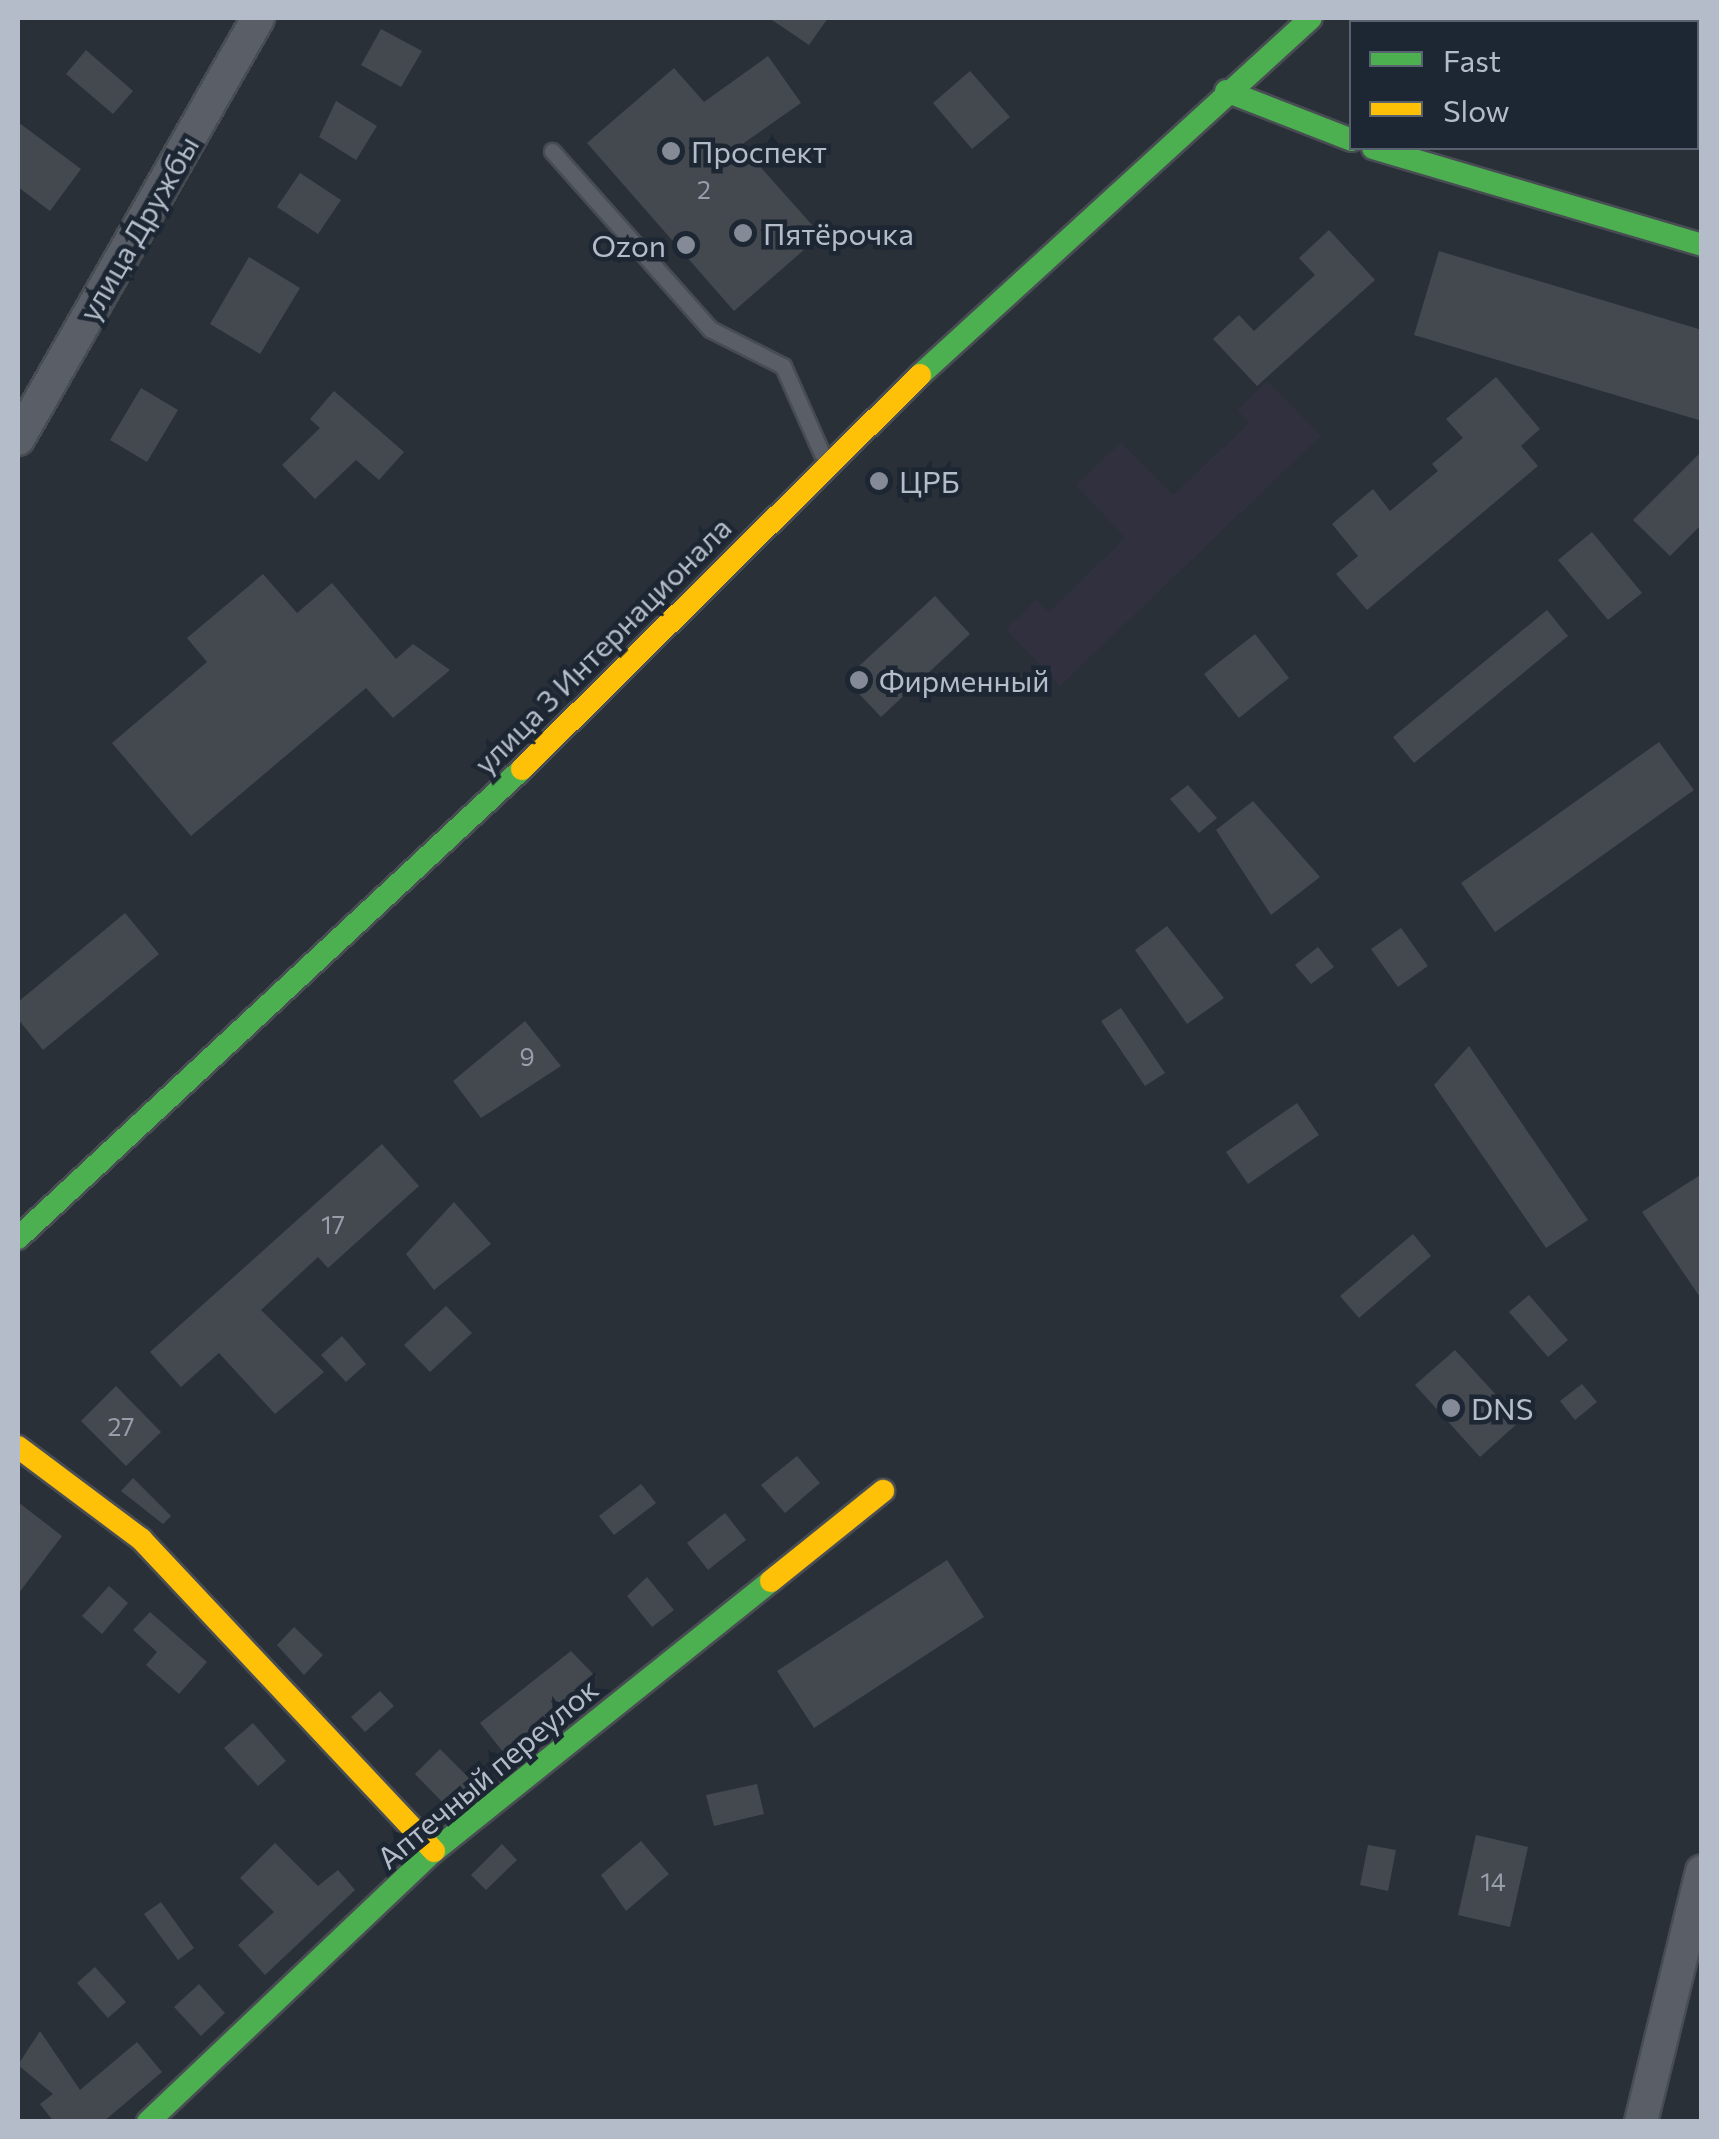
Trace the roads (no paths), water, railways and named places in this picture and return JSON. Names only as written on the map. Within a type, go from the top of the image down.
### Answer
[{"type":"main road","name":"улица 3 Интернационала","points":[[18,1238],[531,760],[825,462],[1226,91],[1311,18]]},
{"type":"main road","points":[[1226,91],[1349,139]]},
{"type":"main road","points":[[1380,150],[1702,245]]},
{"type":"main road","points":[[18,1448],[142,1539],[434,1851]]},
{"type":"main road","name":"Аптечный переулок","points":[[148,2122],[434,1851],[883,1490]]},
{"type":"street","name":"улица Дружбы","points":[[18,438],[258,18]]},
{"type":"street","points":[[1641,2122],[1702,1871]]},
{"type":"lane","points":[[552,151],[710,329],[783,366],[825,462]]},
{"type":"place","name":"Проспект","points":[[671,151]]},
{"type":"place","name":"Пятёрочка","points":[[743,233]]},
{"type":"place","name":"Ozon","points":[[686,245]]},
{"type":"place","name":"ЦРБ","points":[[879,481]]},
{"type":"place","name":"Фирменный","points":[[859,680]]},
{"type":"place","name":"DNS","points":[[1451,1408]]}]
